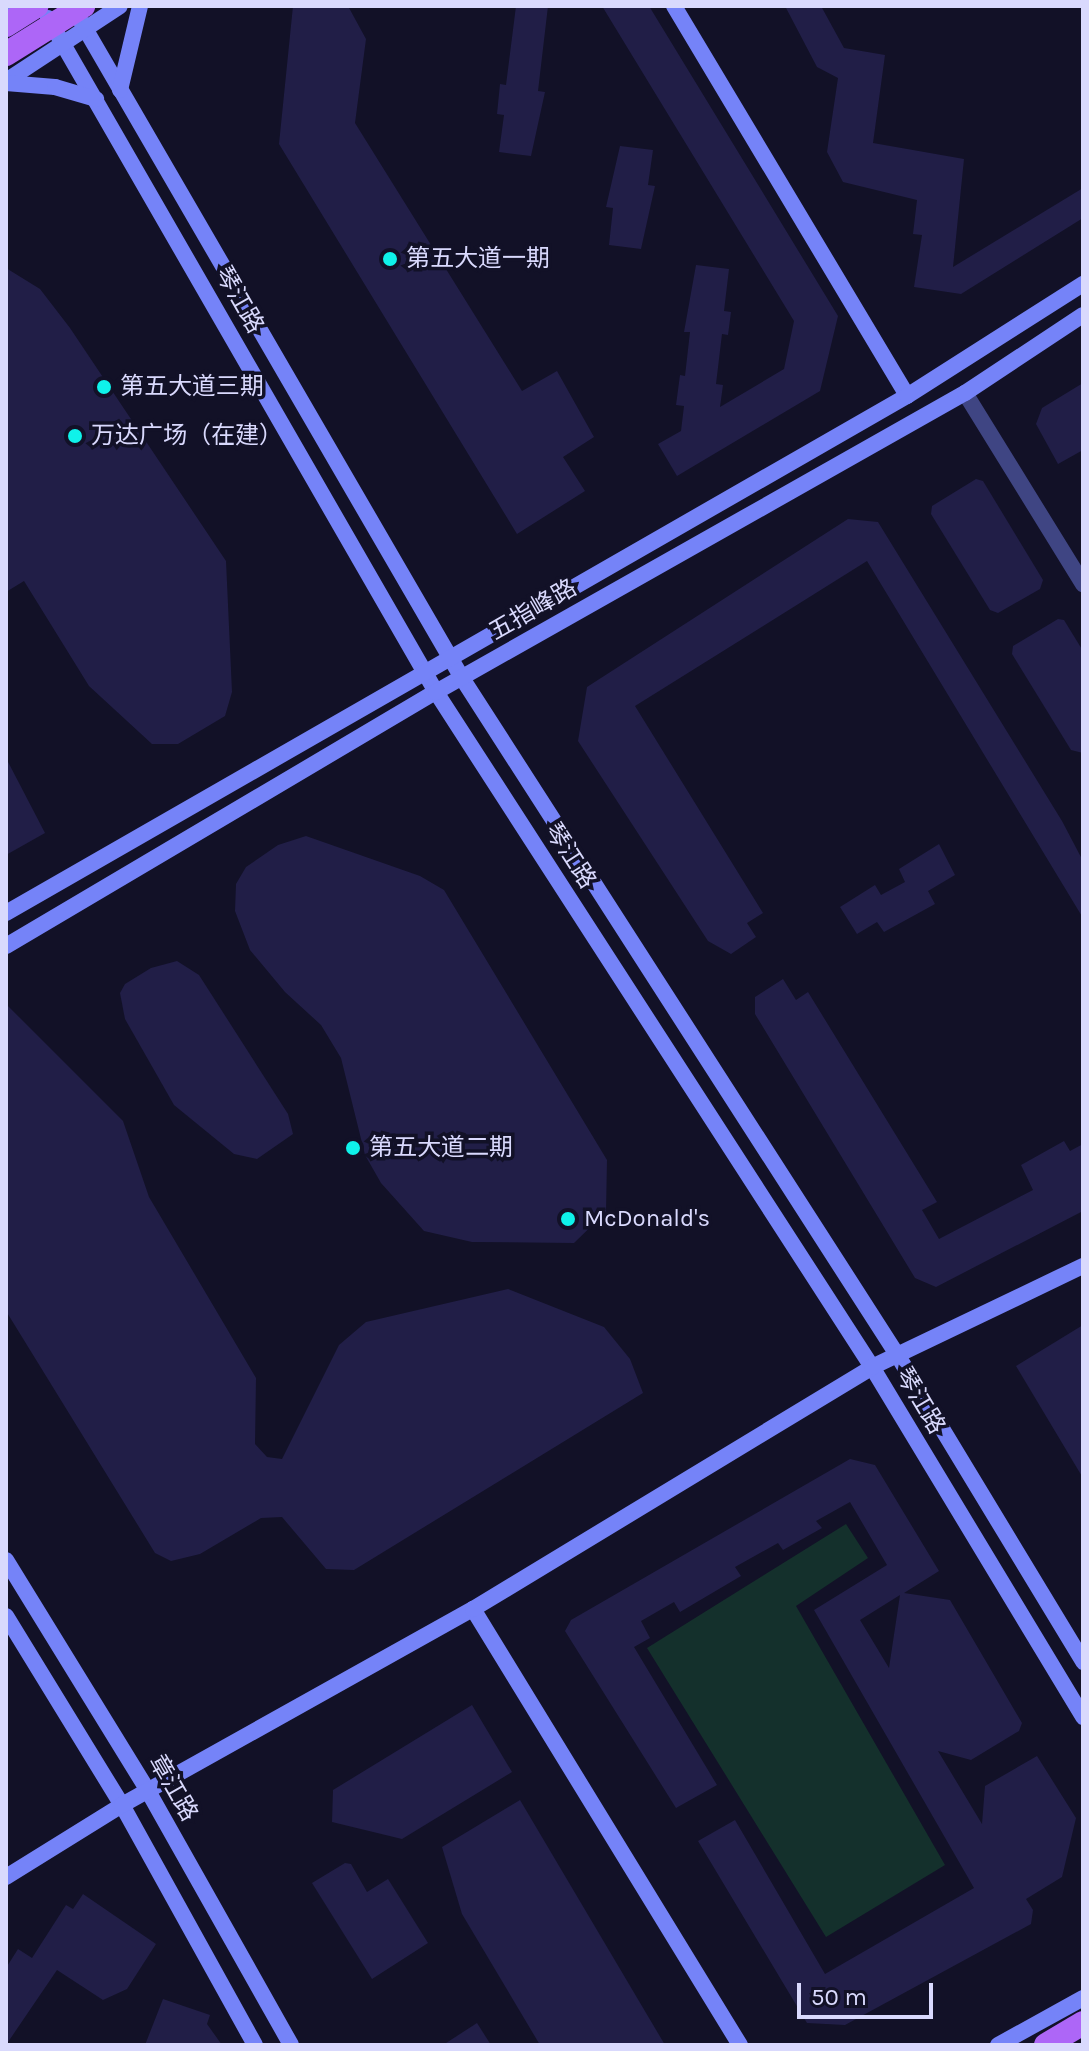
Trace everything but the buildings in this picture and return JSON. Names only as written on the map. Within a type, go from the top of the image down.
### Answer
[{"type":"main road","points":[[6,10],[12,6]]},
{"type":"main road","points":[[6,25],[120,6]]},
{"type":"main road","points":[[120,90],[140,6]]},
{"type":"main road","points":[[674,6],[907,396]]},
{"type":"main road","name":"琴江路","points":[[78,13],[462,678],[898,1356],[1083,1662]]},
{"type":"main road","points":[[6,54],[48,20]]},
{"type":"main road","points":[[48,20],[6,82],[55,87],[96,99]]},
{"type":"main road","name":"琴江路","points":[[48,20],[436,692],[872,1367],[1083,1717]]},
{"type":"main road","name":"五指峰路","points":[[6,913],[424,670],[907,396],[1083,284]]},
{"type":"main road","name":"五指峰路","points":[[6,946],[436,692],[965,393],[1083,315]]},
{"type":"main road","points":[[6,1877],[122,1805],[473,1609],[872,1367],[1083,1266]]},
{"type":"main road","name":"章江路","points":[[6,1560],[148,1791],[291,2045]]},
{"type":"main road","points":[[473,1609],[740,2045]]},
{"type":"main road","points":[[6,1616],[122,1805],[255,2045]]},
{"type":"main road","points":[[998,2045],[1083,1998]]},
{"type":"main road","points":[[1046,2045],[1083,2023]]},
{"type":"street","points":[[965,393],[1083,584]]},
{"type":"green space","points":[[846,1524],[868,1558],[796,1606],[945,1865],[826,1937],[647,1648]]},
{"type":"place","name":"第五大道一期","points":[[390,259]]},
{"type":"place","name":"第五大道三期","points":[[104,387]]},
{"type":"place","name":"万达广场（在建）","points":[[75,436]]},
{"type":"place","name":"第五大道二期","points":[[353,1148]]},
{"type":"place","name":"McDonald's","points":[[568,1219]]}]
